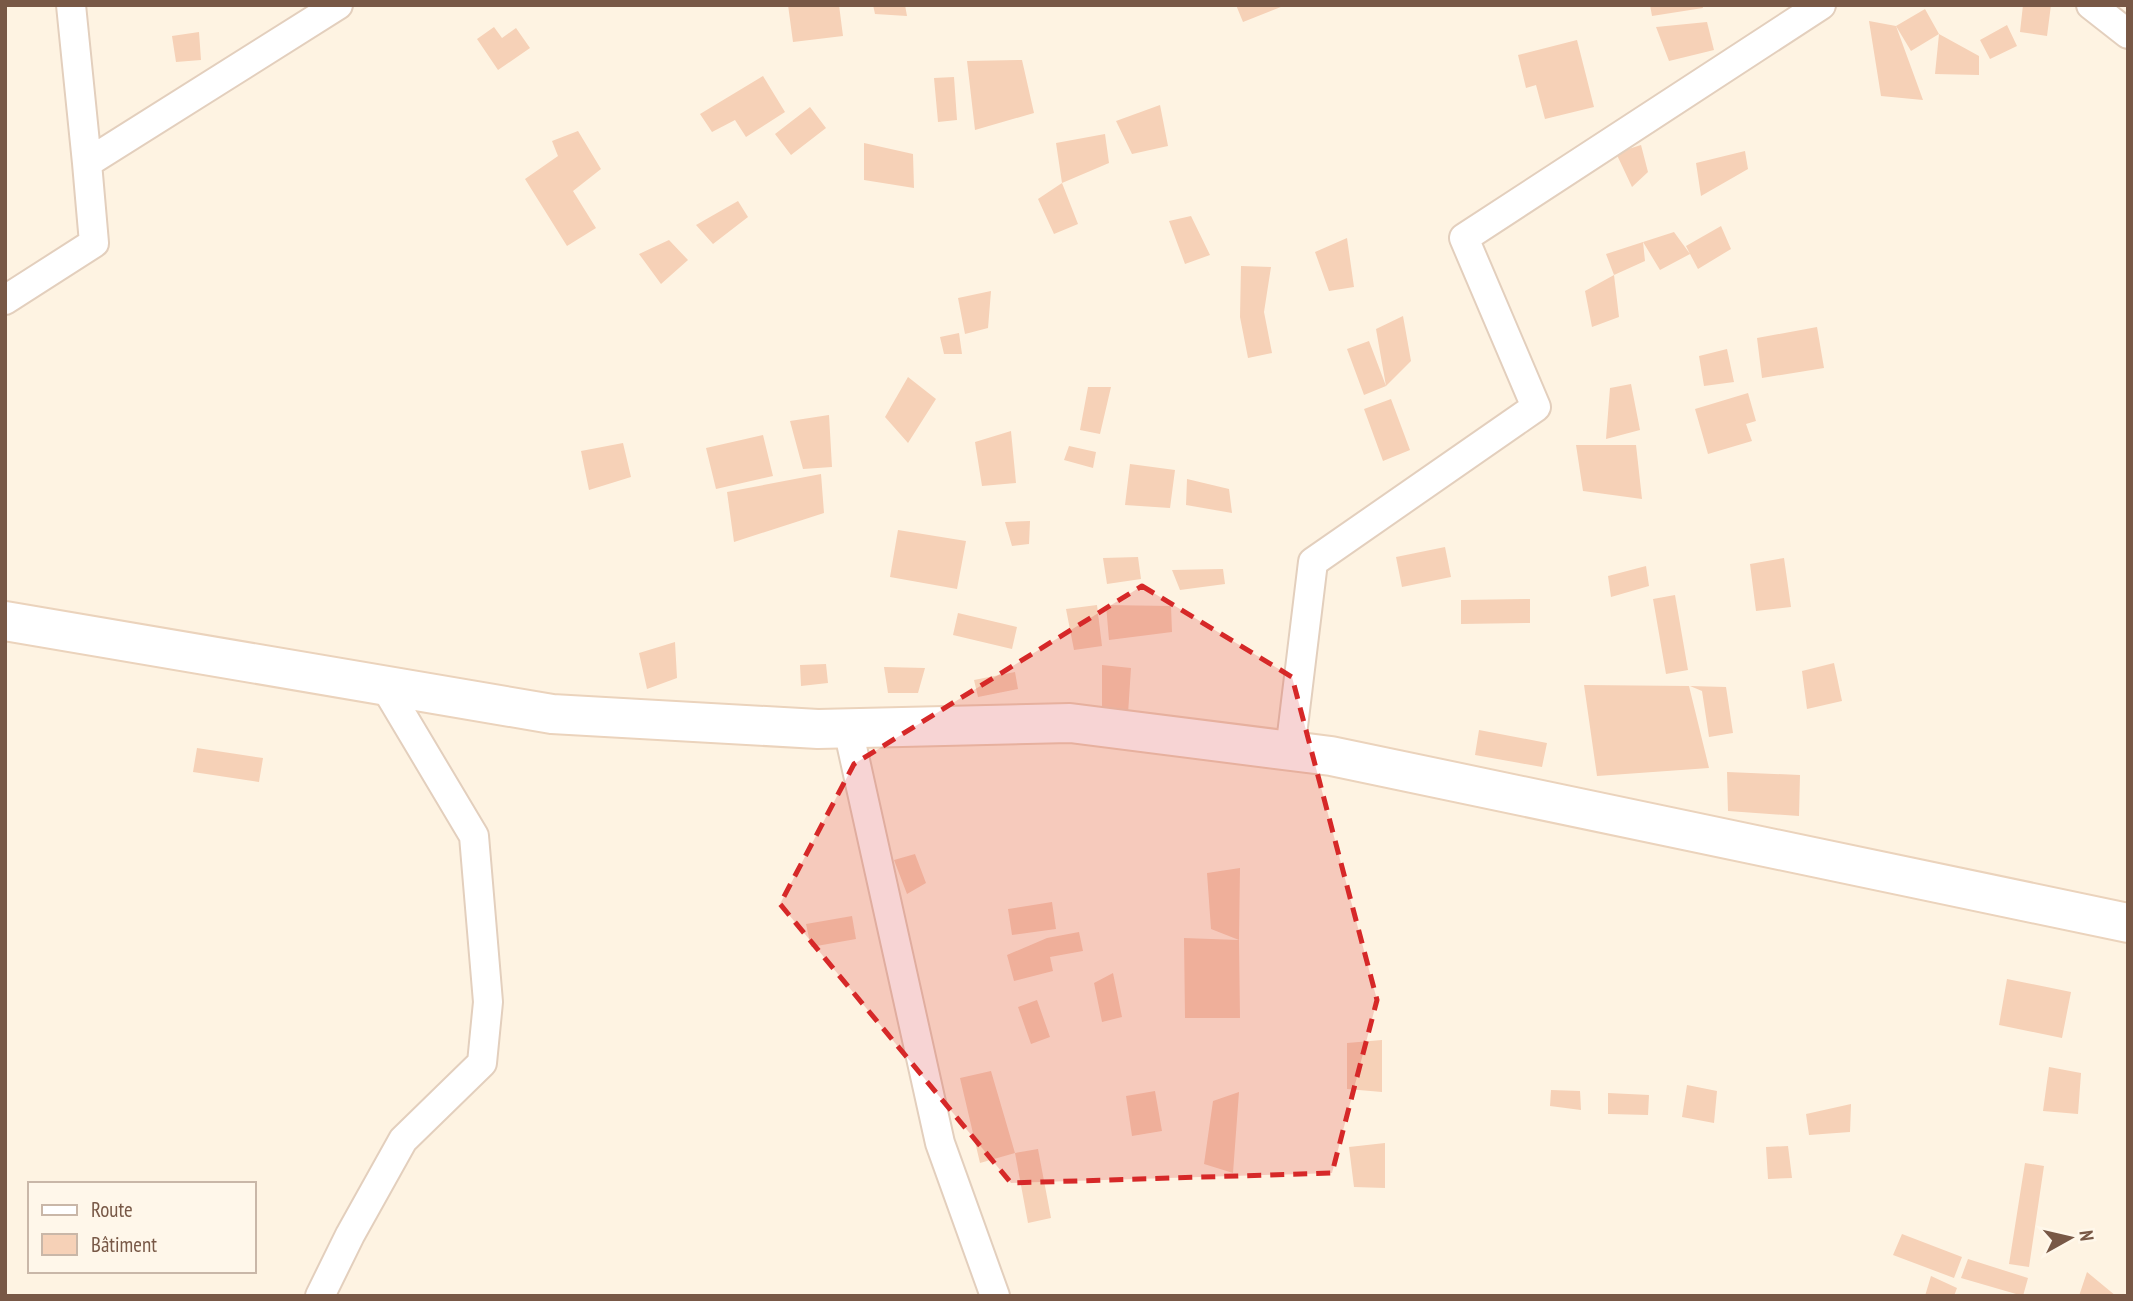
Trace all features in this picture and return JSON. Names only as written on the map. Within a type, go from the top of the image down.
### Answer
[{"type":"street","points":[[5,300],[94,243],[71,5]]},
{"type":"street","points":[[87,163],[338,5]]},
{"type":"street","points":[[1290,751],[1313,562],[1536,407],[1464,238],[1821,5]]},
{"type":"street","points":[[2091,5],[2128,34]]},
{"type":"street","points":[[5,621],[552,714],[848,729],[1070,723],[1331,756],[2128,923]]},
{"type":"street","points":[[320,1296],[350,1235],[404,1140],[482,1063],[488,1002],[474,836],[384,685]]},
{"type":"street","points":[[848,729],[940,1143],[995,1296]]},
{"type":"highlighted area","points":[[1142,586],[1292,677],[1377,1000],[1332,1173],[1011,1183],[780,904],[854,764]]},
{"type":"building","points":[[788,5],[839,5],[843,36],[793,42]]},
{"type":"building","points":[[873,5],[905,5],[907,16],[875,14]]},
{"type":"building","points":[[1236,5],[1286,5],[1243,22]]},
{"type":"building","points":[[1650,5],[1702,5],[1703,8],[1652,16]]},
{"type":"building","points":[[2023,5],[2051,5],[2047,36],[2020,32]]},
{"type":"building","points":[[1925,9],[1939,34],[1911,51],[1896,26]]},
{"type":"building","points":[[1869,21],[1896,26],[1923,100],[1881,96]]},
{"type":"building","points":[[1707,22],[1714,50],[1669,61],[1656,27]]},
{"type":"building","points":[[2007,25],[2017,46],[1990,59],[1980,40]]},
{"type":"building","points":[[494,27],[502,38],[516,28],[530,48],[498,70],[477,39]]},
{"type":"building","points":[[199,32],[201,60],[176,62],[172,36]]},
{"type":"building","points":[[1939,34],[1979,56],[1979,75],[1935,74]]},
{"type":"building","points":[[1577,40],[1594,107],[1545,119],[1536,85],[1526,88],[1518,55]]},
{"type":"building","points":[[1022,60],[1034,113],[975,130],[967,61]]},
{"type":"building","points":[[763,76],[785,112],[746,137],[735,120],[712,132],[700,114]]},
{"type":"building","points":[[954,77],[957,120],[938,122],[934,78]]},
{"type":"building","points":[[1160,105],[1168,146],[1132,154],[1116,121]]},
{"type":"building","points":[[810,107],[826,128],[791,155],[775,134]]},
{"type":"building","points":[[578,131],[601,169],[573,191],[596,228],[567,246],[525,179],[558,156],[552,141]]},
{"type":"building","points":[[1105,134],[1109,163],[1062,183],[1056,143]]},
{"type":"building","points":[[864,143],[913,154],[914,188],[864,180]]},
{"type":"building","points":[[1641,145],[1648,172],[1632,187],[1616,153]]},
{"type":"building","points":[[1745,151],[1748,169],[1701,196],[1696,163]]},
{"type":"building","points":[[1062,183],[1078,224],[1054,234],[1038,199]]},
{"type":"building","points":[[738,201],[748,217],[713,244],[696,225]]},
{"type":"building","points":[[1191,216],[1210,255],[1185,264],[1169,221]]},
{"type":"building","points":[[1721,226],[1731,249],[1698,269],[1686,246]]},
{"type":"building","points":[[1674,232],[1690,254],[1660,270],[1643,242]]},
{"type":"building","points":[[1347,238],[1354,287],[1329,291],[1315,252]]},
{"type":"building","points":[[669,240],[688,260],[661,284],[639,254]]},
{"type":"building","points":[[1643,242],[1645,261],[1614,275],[1606,254]]},
{"type":"building","points":[[1241,266],[1271,267],[1264,312],[1272,353],[1248,358],[1240,317]]},
{"type":"building","points":[[1614,275],[1619,317],[1592,327],[1585,291]]},
{"type":"building","points":[[991,291],[988,328],[965,334],[958,298]]},
{"type":"building","points":[[1403,316],[1411,361],[1386,386],[1376,329]]},
{"type":"building","points":[[1817,327],[1824,368],[1762,378],[1757,338]]},
{"type":"building","points":[[959,333],[962,354],[944,354],[940,337]]},
{"type":"building","points":[[1369,341],[1386,386],[1364,395],[1347,349]]},
{"type":"building","points":[[1727,349],[1734,382],[1704,386],[1699,356]]},
{"type":"building","points":[[908,377],[936,399],[908,443],[885,417]]},
{"type":"building","points":[[1631,384],[1640,430],[1606,439],[1610,388]]},
{"type":"building","points":[[1088,387],[1111,387],[1100,434],[1080,430]]},
{"type":"building","points":[[1748,393],[1756,421],[1746,424],[1752,441],[1708,454],[1695,409]]},
{"type":"building","points":[[1391,399],[1410,450],[1383,461],[1364,409]]},
{"type":"building","points":[[829,415],[832,467],[803,469],[790,421]]},
{"type":"building","points":[[1011,431],[1016,483],[982,486],[975,442]]},
{"type":"building","points":[[763,435],[773,476],[716,489],[706,448]]},
{"type":"building","points":[[623,443],[631,477],[589,490],[581,451]]},
{"type":"building","points":[[1576,445],[1636,445],[1642,499],[1583,491]]},
{"type":"building","points":[[1069,446],[1096,452],[1093,468],[1064,460]]},
{"type":"building","points":[[1130,464],[1175,470],[1170,508],[1125,505]]},
{"type":"building","points":[[821,474],[824,513],[734,542],[727,492]]},
{"type":"building","points":[[1187,479],[1229,489],[1232,513],[1186,505]]},
{"type":"building","points":[[1030,521],[1029,544],[1012,546],[1005,522]]},
{"type":"building","points":[[898,530],[966,541],[957,589],[890,577]]},
{"type":"building","points":[[1445,547],[1451,577],[1402,587],[1396,557]]},
{"type":"building","points":[[1138,557],[1141,579],[1107,584],[1103,558]]},
{"type":"building","points":[[1784,558],[1791,607],[1756,611],[1750,564]]},
{"type":"building","points":[[1646,566],[1649,586],[1611,597],[1608,576]]},
{"type":"building","points":[[1223,569],[1225,584],[1180,590],[1172,570]]},
{"type":"building","points":[[1675,595],[1688,670],[1666,674],[1653,599]]},
{"type":"building","points":[[1530,599],[1530,623],[1461,624],[1461,600]]},
{"type":"building","points":[[1097,605],[1102,646],[1074,650],[1066,609]]},
{"type":"building","points":[[1106,605],[1171,606],[1172,632],[1109,640]]},
{"type":"building","points":[[958,613],[1017,627],[1012,649],[953,635]]},
{"type":"building","points":[[675,642],[677,678],[647,689],[639,653]]},
{"type":"building","points":[[1834,663],[1842,701],[1807,709],[1802,671]]},
{"type":"building","points":[[826,664],[828,683],[801,686],[800,665]]},
{"type":"building","points":[[1102,665],[1131,668],[1128,714],[1102,713]]},
{"type":"building","points":[[884,667],[925,668],[918,693],[888,693]]},
{"type":"building","points":[[1015,672],[1018,689],[978,697],[974,680]]},
{"type":"building","points":[[1584,685],[1689,686],[1709,768],[1597,776]]},
{"type":"building","points":[[1690,686],[1726,687],[1733,733],[1709,737],[1702,691]]},
{"type":"building","points":[[1479,730],[1547,743],[1542,767],[1475,755]]},
{"type":"building","points":[[197,748],[263,758],[259,782],[193,772]]},
{"type":"building","points":[[1727,772],[1800,775],[1799,816],[1728,811]]},
{"type":"building","points":[[915,854],[926,883],[907,894],[894,860]]},
{"type":"building","points":[[1240,868],[1239,940],[1211,929],[1207,873]]},
{"type":"building","points":[[1052,902],[1056,929],[1012,935],[1008,909]]},
{"type":"building","points":[[852,916],[856,939],[811,947],[806,924]]},
{"type":"building","points":[[1079,932],[1083,951],[1050,957],[1053,971],[1014,981],[1007,955],[1047,938]]},
{"type":"building","points":[[1184,938],[1239,940],[1240,1018],[1185,1018]]},
{"type":"building","points":[[1113,973],[1122,1017],[1102,1022],[1094,983]]},
{"type":"building","points":[[2007,979],[2071,992],[2062,1038],[1999,1025]]},
{"type":"building","points":[[1037,1000],[1050,1037],[1031,1044],[1018,1007]]},
{"type":"building","points":[[1382,1040],[1382,1092],[1347,1089],[1347,1043]]},
{"type":"building","points":[[2049,1067],[2081,1073],[2078,1114],[2043,1111]]},
{"type":"building","points":[[991,1071],[1015,1153],[980,1163],[960,1078]]},
{"type":"building","points":[[1687,1085],[1717,1091],[1714,1123],[1682,1117]]},
{"type":"building","points":[[1551,1090],[1580,1091],[1581,1110],[1550,1106]]},
{"type":"building","points":[[1155,1091],[1162,1131],[1132,1136],[1126,1096]]},
{"type":"building","points":[[1239,1092],[1233,1173],[1204,1164],[1213,1101]]},
{"type":"building","points":[[1608,1093],[1649,1095],[1648,1115],[1608,1114]]},
{"type":"building","points":[[1851,1104],[1850,1132],[1809,1135],[1806,1114]]},
{"type":"building","points":[[1385,1143],[1385,1188],[1354,1187],[1349,1147]]},
{"type":"building","points":[[1788,1146],[1792,1178],[1768,1179],[1766,1147]]},
{"type":"building","points":[[1038,1149],[1051,1218],[1028,1223],[1015,1153]]},
{"type":"building","points":[[2025,1163],[2044,1166],[2029,1267],[2009,1264]]},
{"type":"building","points":[[1902,1234],[1962,1257],[1954,1278],[1893,1255]]},
{"type":"building","points":[[1968,1259],[2028,1278],[2023,1296],[1961,1278]]},
{"type":"building","points":[[2087,1272],[2116,1296],[2079,1296]]},
{"type":"building","points":[[1931,1276],[1957,1288],[1954,1296],[1925,1296]]}]
